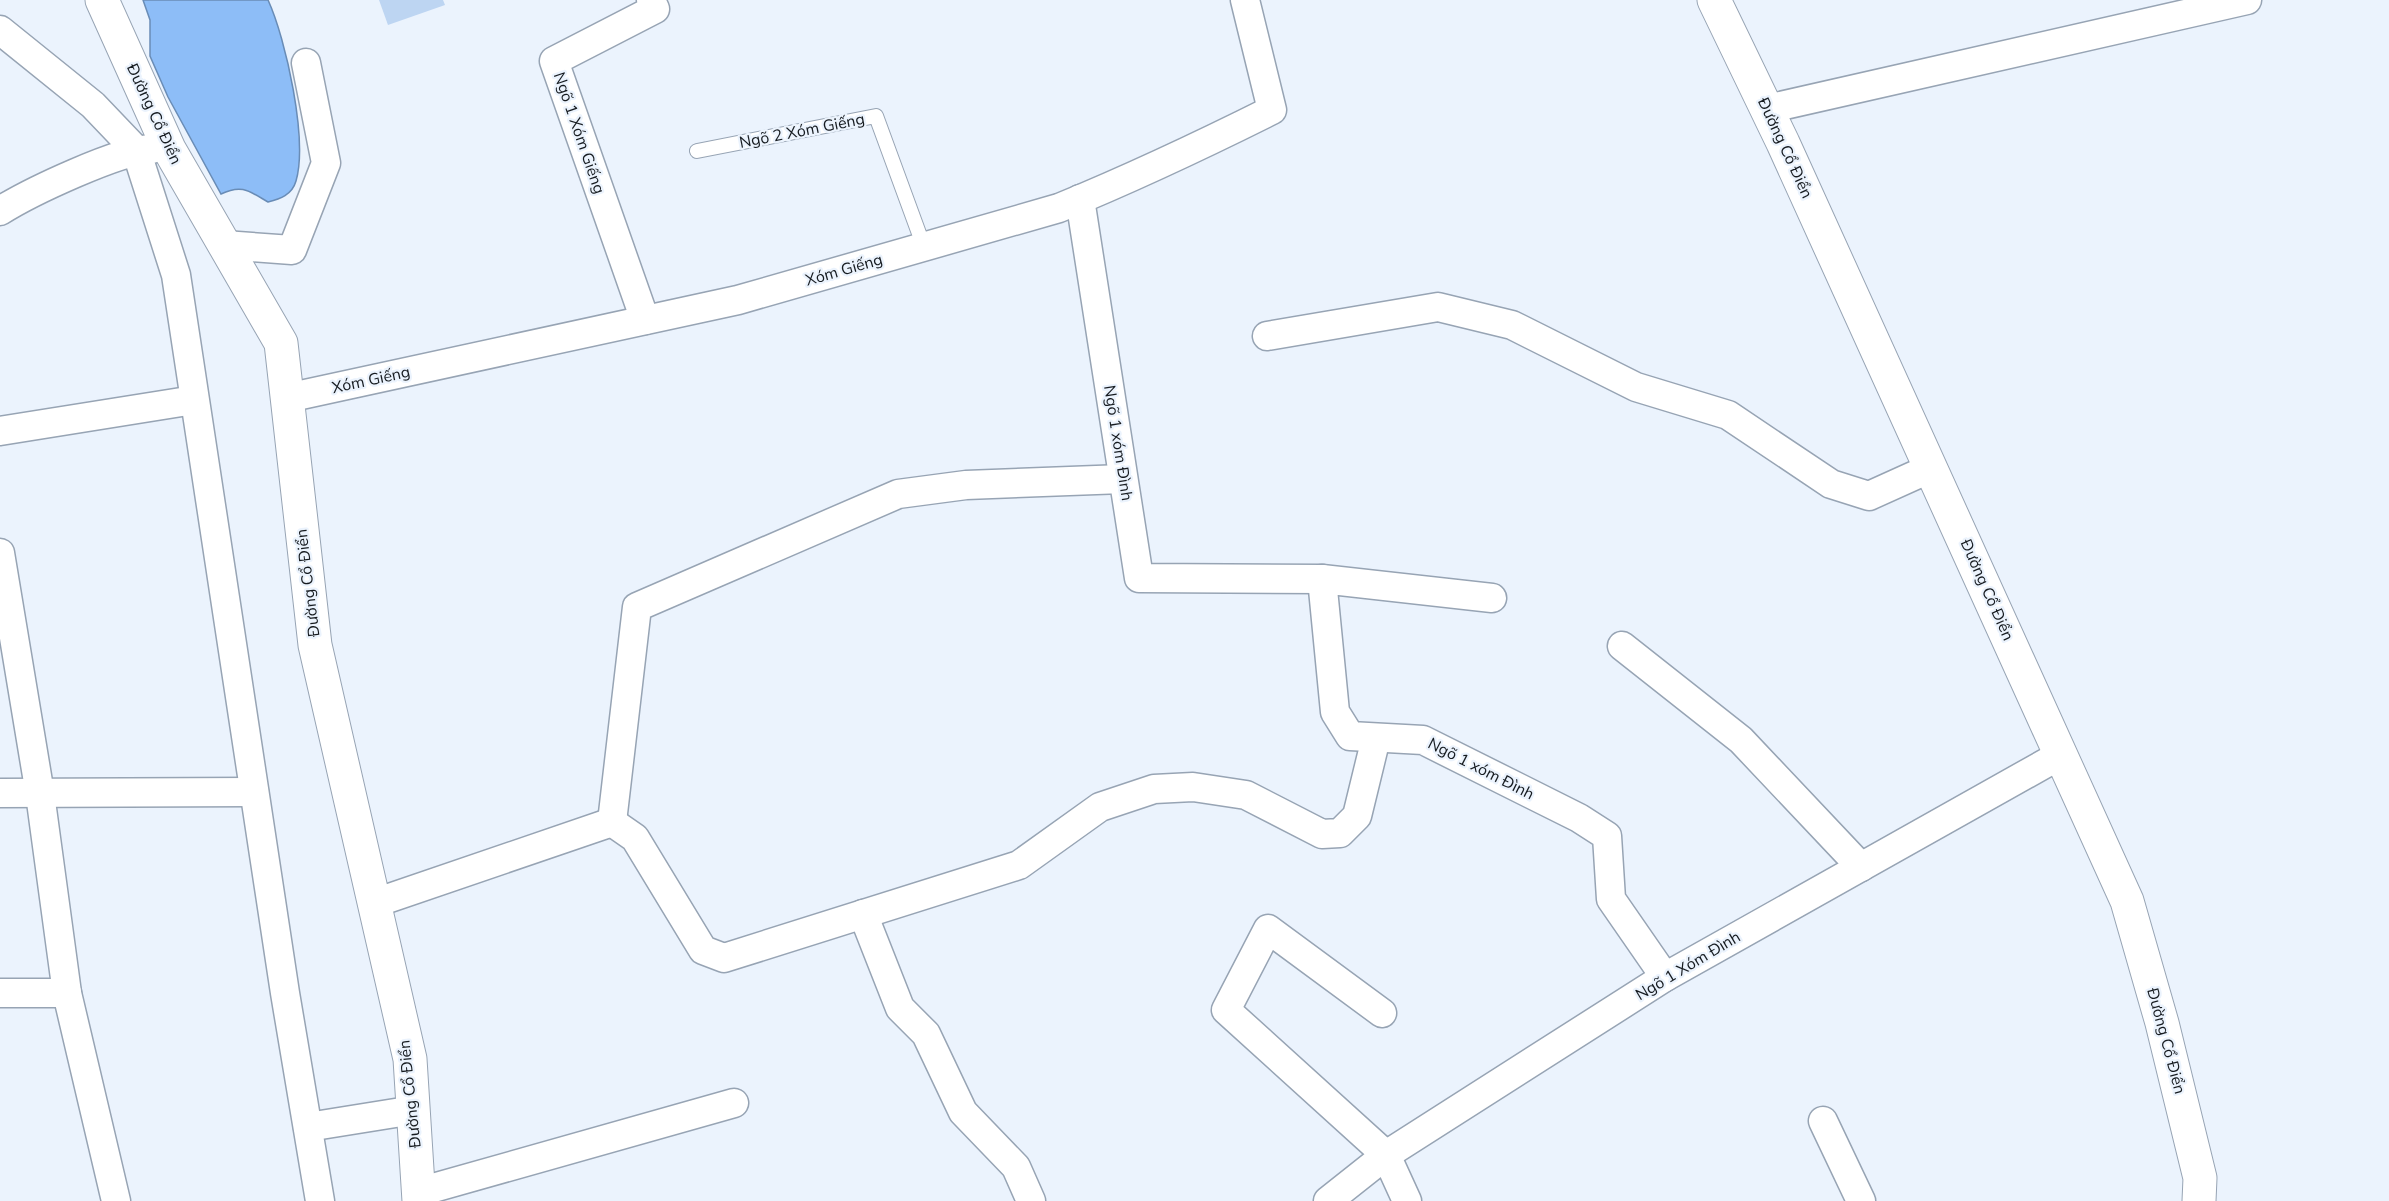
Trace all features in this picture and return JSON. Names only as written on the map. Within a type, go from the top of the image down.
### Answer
[{"type":"street","name":"Đường Cổ Điển","points":[[102,0],[169,149],[281,343],[315,645],[410,1059],[419,1197]]},
{"type":"street","name":"Ngõ 1 Xóm Giếng","points":[[645,320],[554,62],[655,9],[651,0]]},
{"type":"street","name":"Xóm Giếng","points":[[287,398],[738,300],[1059,208],[1163,164],[1272,110],[1245,0]]},
{"type":"street","name":"Đường Cổ Điển","points":[[1714,0],[1767,109],[2127,901],[2162,1023],[2200,1178],[2199,1201]]},
{"type":"street","points":[[1767,109],[2247,0]]},
{"type":"street","points":[[0,30],[93,105],[136,150],[176,275],[254,792],[321,1201]]},
{"type":"street","points":[[224,245],[292,250],[326,163],[306,63]]},
{"type":"street","points":[[0,211],[47,187],[136,150],[169,149]]},
{"type":"street","name":"Ngõ 1 xóm Đình","points":[[1080,199],[1139,578],[1322,579],[1492,598]]},
{"type":"street","points":[[1267,336],[1438,308],[1512,325],[1636,387],[1728,415],[1831,484],[1869,496],[1931,468]]},
{"type":"street","points":[[0,431],[194,400]]},
{"type":"street","points":[[612,822],[637,607],[898,494],[966,484],[1123,479]]},
{"type":"street","points":[[1,569],[40,794],[67,993],[116,1201]]},
{"type":"street","name":"Ngõ 1 xóm Đình","points":[[1322,579],[1335,712],[1350,736],[1423,740],[1579,818],[1607,836],[1611,899],[1665,977]]},
{"type":"street","points":[[1622,646],[1741,740],[1861,867]]},
{"type":"street","points":[[612,822],[635,838],[703,950],[724,958],[1019,865],[1100,807],[1154,789],[1193,787],[1246,795],[1322,834],[1340,833],[1357,816],[1376,738]]},
{"type":"street","name":"Ngõ 1 Xóm Đình","points":[[1328,1201],[1386,1155],[1665,977],[2062,754]]},
{"type":"street","points":[[0,793],[254,792]]},
{"type":"street","points":[[375,903],[612,822]]},
{"type":"street","points":[[863,914],[900,1008],[926,1034],[963,1112],[1016,1167],[1031,1201]]},
{"type":"street","points":[[1382,1013],[1268,929],[1226,1010],[1386,1155],[1407,1201]]},
{"type":"street","points":[[0,993],[67,993]]},
{"type":"street","points":[[419,1197],[734,1103]]},
{"type":"street","points":[[308,1127],[414,1110]]},
{"type":"street","points":[[1823,1121],[1861,1201]]},
{"type":"lane","name":"Ngõ 2 Xóm Giếng","points":[[697,151],[876,116],[924,247]]},
{"type":"water","points":[[143,0],[268,0],[282,39],[297,116],[299,163],[296,181],[289,193],[268,202],[240,189],[221,194],[168,97],[150,56],[150,20]]},
{"type":"building","points":[[379,0],[443,0],[445,5],[388,25]]}]
